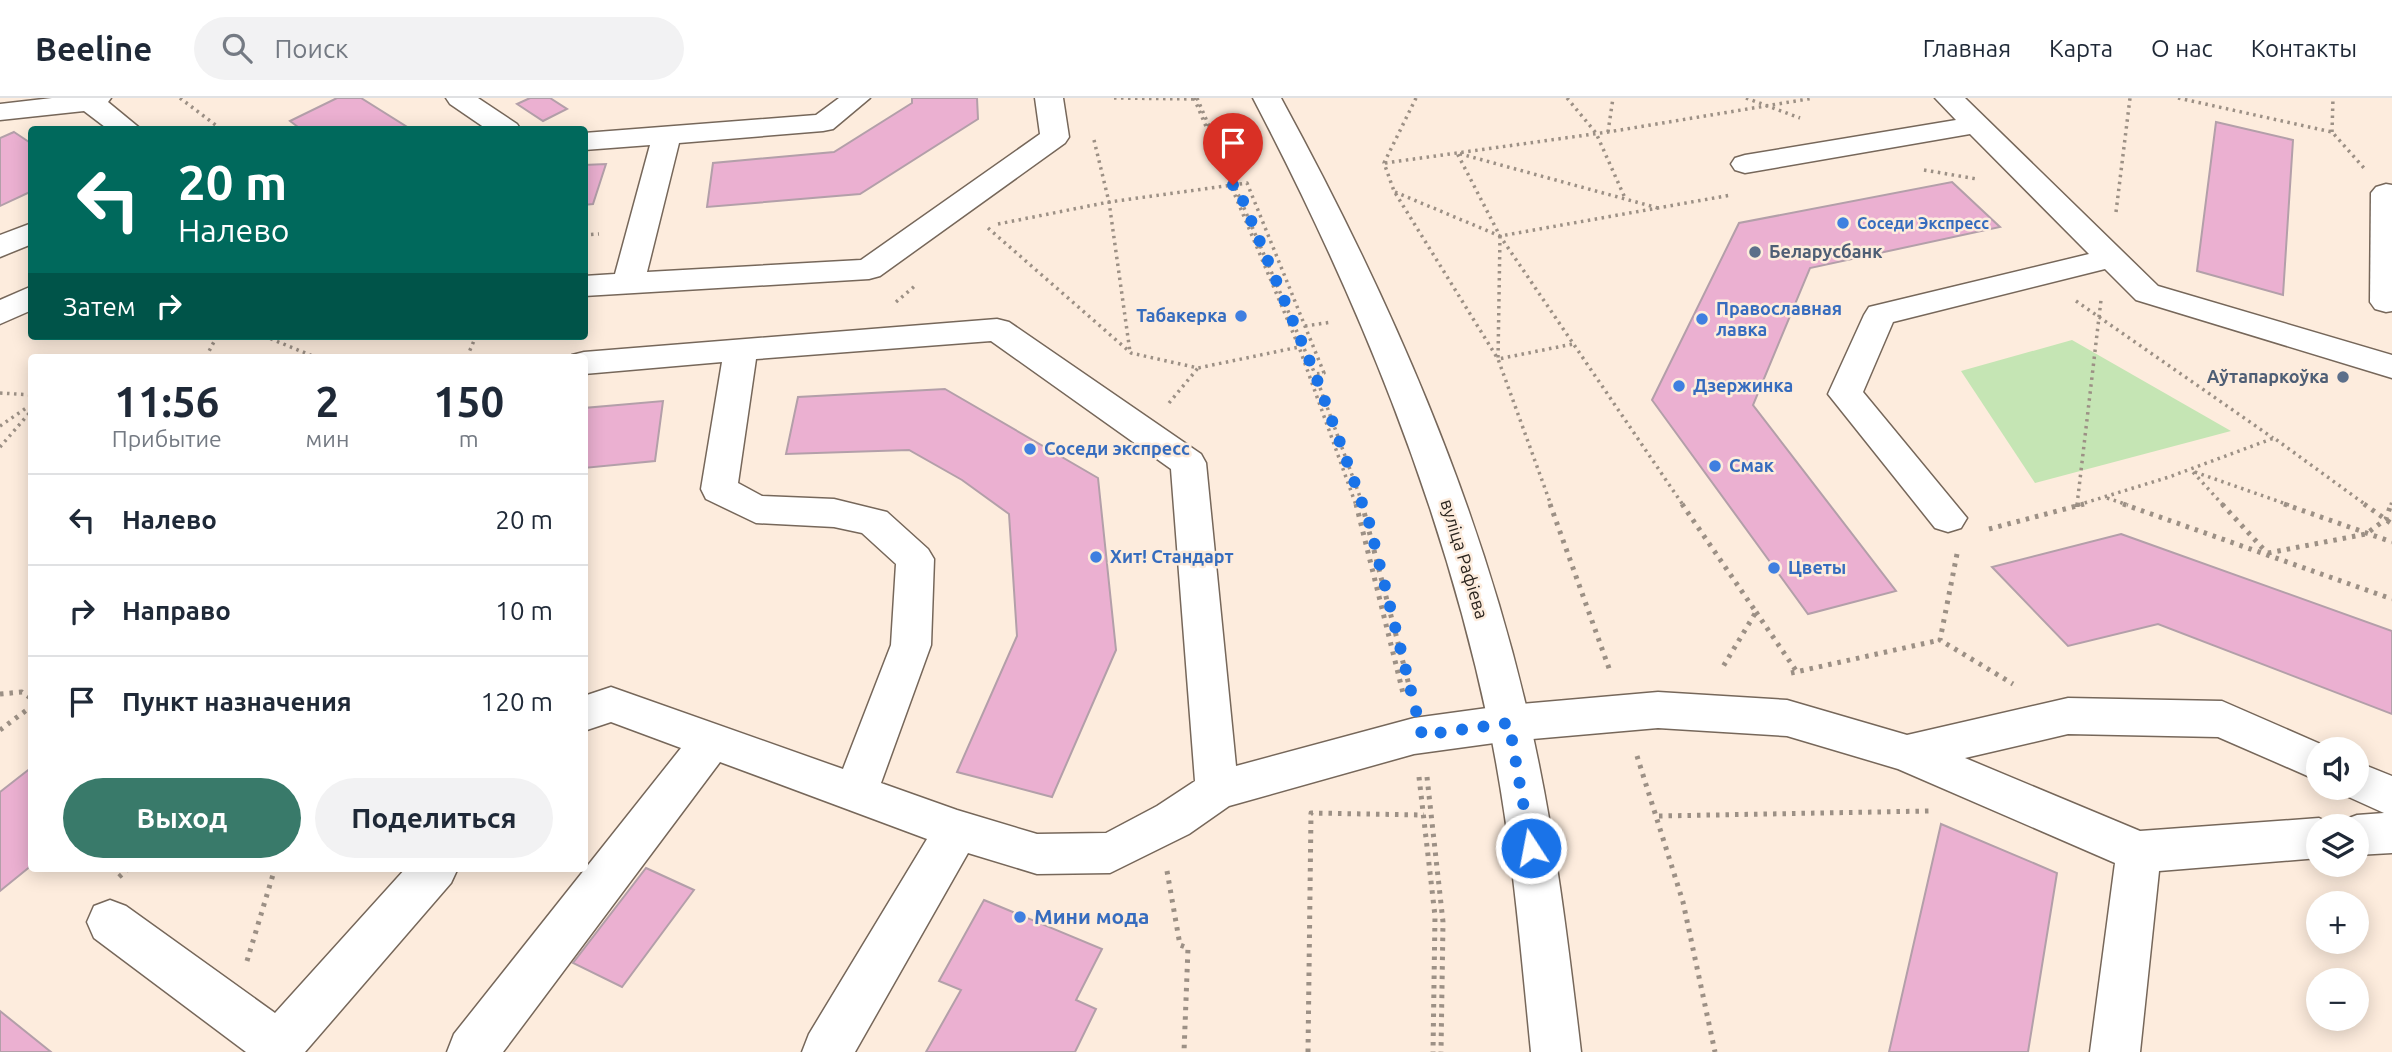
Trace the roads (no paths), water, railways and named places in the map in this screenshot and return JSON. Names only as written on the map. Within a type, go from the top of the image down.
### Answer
[{"type":"main road","points":[[460,98],[501,126]]},
{"type":"main road","points":[[588,142],[824,123],[856,98]]},
{"type":"main road","points":[[588,286],[869,269],[1055,137],[1049,98]]},
{"type":"main road","name":"вуліца Рафіева","points":[[1267,98],[1309,174],[1425,435],[1471,573],[1509,723],[1531,848],[1556,1052]]},
{"type":"main road","points":[[1949,98],[2147,293],[2392,367]]},
{"type":"main road","points":[[0,112],[93,100],[123,126]]},
{"type":"main road","points":[[1745,164],[1976,125]]},
{"type":"main road","points":[[628,284],[666,137]]},
{"type":"main road","points":[[2386,302],[2389,194]]},
{"type":"main road","points":[[0,247],[28,234]]},
{"type":"main road","points":[[1953,534],[1845,394],[1880,314],[2111,258]]},
{"type":"main road","points":[[0,313],[28,298]]},
{"type":"main road","points":[[588,363],[997,330],[1188,463],[1217,790]]},
{"type":"main road","points":[[741,349],[719,489],[756,509],[834,513],[874,522],[915,559],[911,645],[855,793]]},
{"type":"main road","points":[[588,713],[611,704],[957,830],[1037,854],[1110,853],[1173,820],[1217,790],[1418,736],[1509,723],[1658,710],[1787,718],[1906,753],[2139,852],[2306,839]]},
{"type":"main road","points":[[1906,753],[2068,716],[2222,719],[2306,757]]},
{"type":"main road","points":[[472,1052],[711,741]]},
{"type":"main road","points":[[2369,786],[2392,797]]},
{"type":"main road","points":[[827,1052],[957,830]]},
{"type":"main road","points":[[2369,834],[2392,833]]},
{"type":"main road","points":[[2115,1052],[2139,852]]},
{"type":"main road","points":[[110,922],[279,1045],[431,872]]},
{"type":"place","name":"Соседи Экспресс","points":[[1843,223]]},
{"type":"place","name":"Беларусбанк","points":[[1755,252]]},
{"type":"place","name":"Табакерка","points":[[1241,316]]},
{"type":"place","name":"Православная лавка","points":[[1702,319]]},
{"type":"place","name":"Аўтапаркоўка","points":[[2343,377]]},
{"type":"place","name":"Дзержинка","points":[[1679,386]]},
{"type":"place","name":"Соседи экспресс","points":[[1030,449]]},
{"type":"place","name":"Смак","points":[[1715,466]]},
{"type":"place","name":"Хит! Стандарт","points":[[1096,557]]},
{"type":"place","name":"Цветы","points":[[1774,568]]},
{"type":"place","name":"Мини мода","points":[[1020,917]]}]
